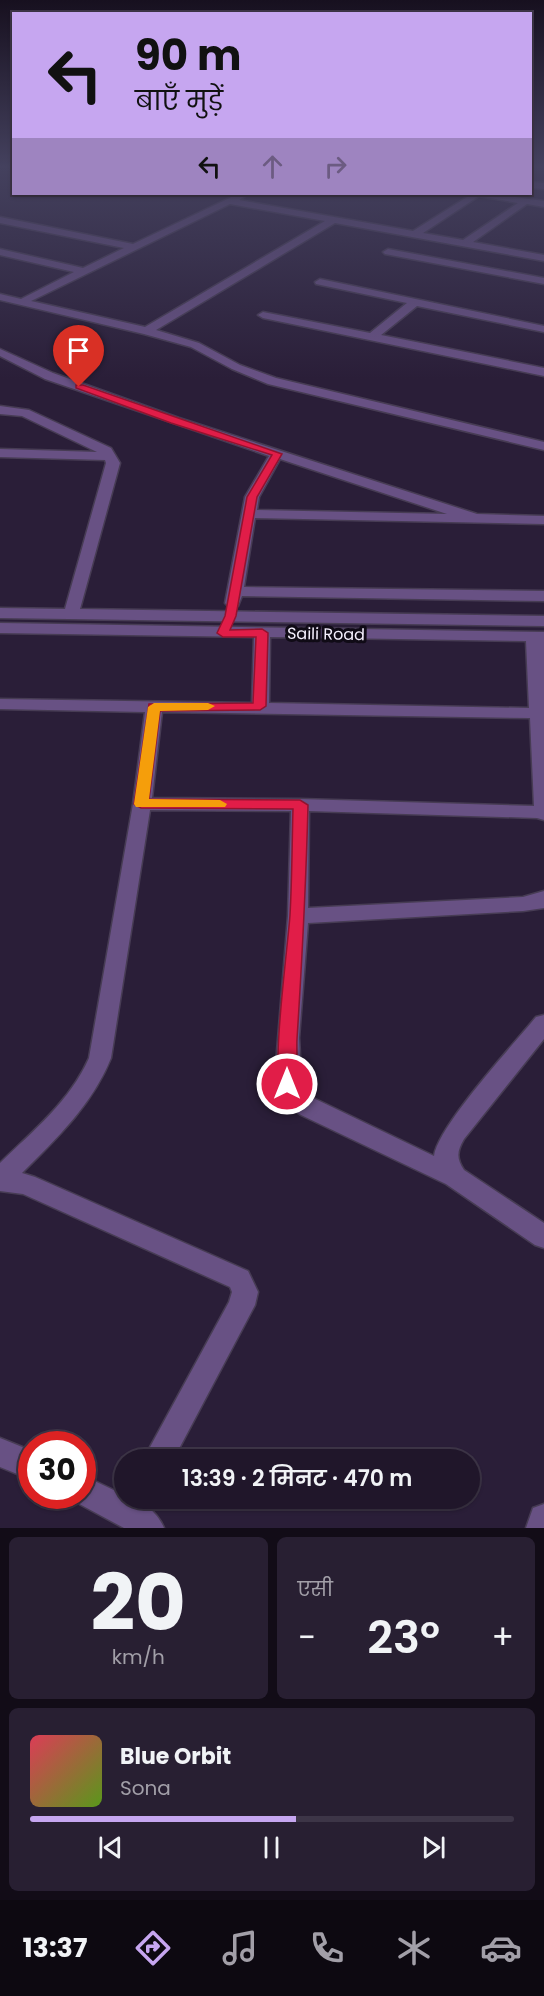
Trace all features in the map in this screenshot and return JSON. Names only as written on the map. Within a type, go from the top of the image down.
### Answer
[{"type":"street","points":[[82,236],[135,247]]},
{"type":"street","points":[[24,303],[28,298],[157,236]]},
{"type":"street","points":[[147,331],[306,236]]},
{"type":"street","points":[[428,236],[531,251],[544,258]]},
{"type":"street","points":[[466,243],[476,236]]},
{"type":"street","points":[[0,252],[84,271]]},
{"type":"street","points":[[388,252],[544,281]]},
{"type":"street","points":[[320,282],[544,328]]},
{"type":"street","points":[[0,297],[147,331],[195,345],[236,367],[272,381],[544,446]]},
{"type":"street","points":[[373,336],[415,302]]},
{"type":"street","points":[[263,315],[544,372]]},
{"type":"street","points":[[0,352],[49,376],[175,421],[480,520]]},
{"type":"street","points":[[0,410],[25,413],[106,451],[111,456],[113,463],[71,615]]},
{"type":"street","points":[[0,453],[111,456]]},
{"type":"street","points":[[223,633],[231,616],[252,497],[277,454]]},
{"type":"street","points":[[249,514],[538,520],[544,509]]},
{"type":"street","points":[[235,591],[544,596]]},
{"type":"street","points":[[0,613],[544,621]]},
{"type":"street","name":"Saili Road","points":[[0,628],[539,637]]},
{"type":"street","points":[[260,706],[262,633]]},
{"type":"street","points":[[141,804],[300,805],[544,813],[539,637]]},
{"type":"street","points":[[0,704],[154,707],[260,706],[541,712]]},
{"type":"street","points":[[0,1180],[82,1094],[94,1077],[100,1058],[141,804],[154,707]]},
{"type":"street","points":[[300,805],[297,916],[287,1056],[287,1084],[291,1094],[309,1108],[455,1177],[544,1237]]},
{"type":"street","points":[[297,916],[523,904],[540,902],[544,898]]},
{"type":"street","points":[[455,1177],[445,1161],[447,1146],[544,1023]]},
{"type":"street","points":[[0,1180],[26,1184],[240,1279],[245,1292],[242,1305],[162,1449]]},
{"type":"street","points":[[0,1452],[18,1460]]},
{"type":"street","points":[[96,1496],[137,1513]]},
{"type":"street","points":[[541,1528],[544,1519]]},
{"type":"slow traffic","points":[[208,706],[154,707],[141,804],[220,804]]},
{"type":"route","points":[[79,387],[277,454],[252,497],[231,616],[223,633],[262,633],[260,706],[154,707],[141,804],[300,805],[297,916],[287,1084]]}]
